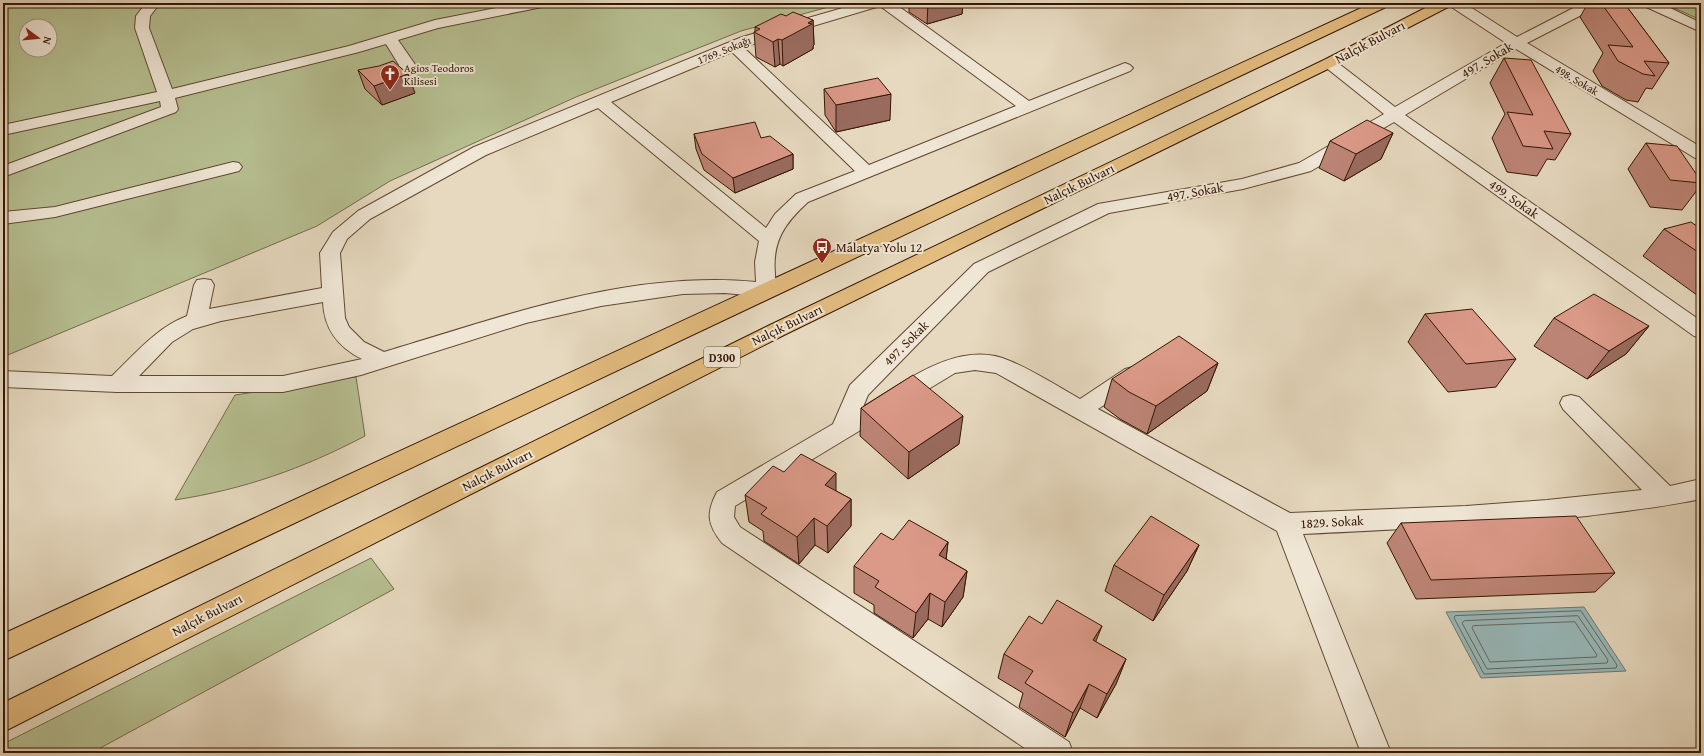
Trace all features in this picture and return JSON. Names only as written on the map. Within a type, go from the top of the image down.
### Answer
[{"type":"highway","points":[[3,648],[1383,3]]},
{"type":"highway","name":"Nalçık Bulvarı","points":[[3,718],[776,330],[1329,63],[1445,3]]},
{"type":"street","points":[[3,172],[170,109],[142,28],[143,16],[153,3]]},
{"type":"street","points":[[3,130],[166,95],[354,49],[487,9],[542,3]]},
{"type":"street","name":"1769. Sokağı","points":[[382,360],[356,347],[347,339],[339,329],[335,318],[330,253],[340,236],[364,214],[480,152],[747,40],[875,3]]},
{"type":"street","points":[[885,3],[1027,107]]},
{"type":"street","name":"498. Sokak","points":[[1455,3],[1516,43],[1701,154]]},
{"type":"street","name":"497. Sokak","points":[[842,430],[858,391],[981,268],[1104,208],[1243,184],[1305,167],[1516,43],[1594,3]]},
{"type":"street","points":[[1649,3],[1701,28]]},
{"type":"street","points":[[372,82],[397,74],[407,66],[407,63],[390,38]]},
{"type":"street","points":[[734,46],[866,172]]},
{"type":"street","name":"499. Sokak","points":[[1329,63],[1395,115],[1701,331]]},
{"type":"street","points":[[3,379],[117,384],[283,384],[322,376],[382,360],[523,317],[601,299],[662,289],[697,286],[725,286],[767,290],[764,275],[766,247],[780,219],[802,198],[1125,68]]},
{"type":"street","points":[[601,102],[769,240]]},
{"type":"street","points":[[3,218],[55,212],[233,166]]},
{"type":"street","points":[[196,320],[204,285]]},
{"type":"street","points":[[117,384],[165,337],[178,328],[196,320],[212,315],[333,293]]},
{"type":"street","name":"1829. Sokak","points":[[1058,753],[731,534],[726,529],[720,517],[722,504],[726,498],[948,366],[968,362],[1002,366],[1287,524],[1532,512],[1665,497],[1701,489]]},
{"type":"street","points":[[1081,409],[1151,363]]},
{"type":"street","points":[[1571,403],[1665,497]]},
{"type":"street","points":[[1287,524],[1376,753]]},
{"type":"green space","points":[[3,3],[843,3],[741,31],[576,97],[390,181],[317,226],[3,357]]},
{"type":"green space","points":[[1663,3],[1701,3],[1701,20]]},
{"type":"green space","points":[[356,377],[365,436],[342,448],[296,468],[273,476],[225,490],[175,500],[235,395]]},
{"type":"green space","points":[[371,558],[394,589],[91,753],[3,753],[3,744]]},
{"type":"water","points":[[1584,607],[1626,671],[1481,678],[1446,612]]},
{"type":"building","points":[[1601,3],[1624,3],[1669,63],[1644,61],[1655,76],[1643,74],[1618,61],[1608,45],[1633,47]]},
{"type":"building","points":[[793,12],[813,20],[808,23],[812,24],[782,40],[778,39],[773,42],[754,32],[760,29],[755,27],[781,14],[786,16]]},
{"type":"building","points":[[1504,58],[1531,60],[1571,134],[1544,131],[1553,149],[1523,146],[1507,112],[1533,115]]},
{"type":"building","points":[[393,61],[408,74],[374,86],[358,70],[379,66]]},
{"type":"building","points":[[878,78],[891,94],[836,105],[824,89]]},
{"type":"building","points":[[1367,120],[1393,133],[1356,154],[1330,141]]},
{"type":"building","points":[[755,122],[761,138],[770,136],[793,154],[733,178],[702,154],[694,134]]},
{"type":"building","points":[[1646,143],[1677,146],[1701,183],[1670,180]]},
{"type":"building","points":[[1691,222],[1701,229],[1701,254],[1664,229]]},
{"type":"building","points":[[1594,294],[1649,326],[1609,351],[1554,318]]},
{"type":"building","points":[[1472,309],[1516,359],[1466,364],[1425,314]]},
{"type":"building","points":[[1179,336],[1218,363],[1156,406],[1129,392],[1112,379]]},
{"type":"building","points":[[913,375],[963,416],[909,452],[861,408]]},
{"type":"building","points":[[801,454],[836,473],[825,485],[851,499],[827,526],[814,518],[797,537],[761,514],[767,508],[745,495],[773,466],[784,472]]},
{"type":"building","points":[[1151,516],[1199,545],[1164,595],[1114,565]]},
{"type":"building","points":[[1576,516],[1615,573],[1431,580],[1401,523]]},
{"type":"building","points":[[909,520],[948,542],[939,555],[967,571],[945,602],[930,593],[916,613],[875,587],[879,581],[854,566],[881,533],[893,540]]},
{"type":"building","points":[[1057,600],[1102,626],[1093,640],[1126,659],[1107,694],[1089,684],[1073,713],[1025,683],[1033,671],[1004,654],[1029,616],[1042,624]]},
{"type":"place","name":"Agios Teodoros Kilisesi","points":[[390,91]]},
{"type":"place","name":"Malatya Yolu 12","points":[[822,264]]}]
